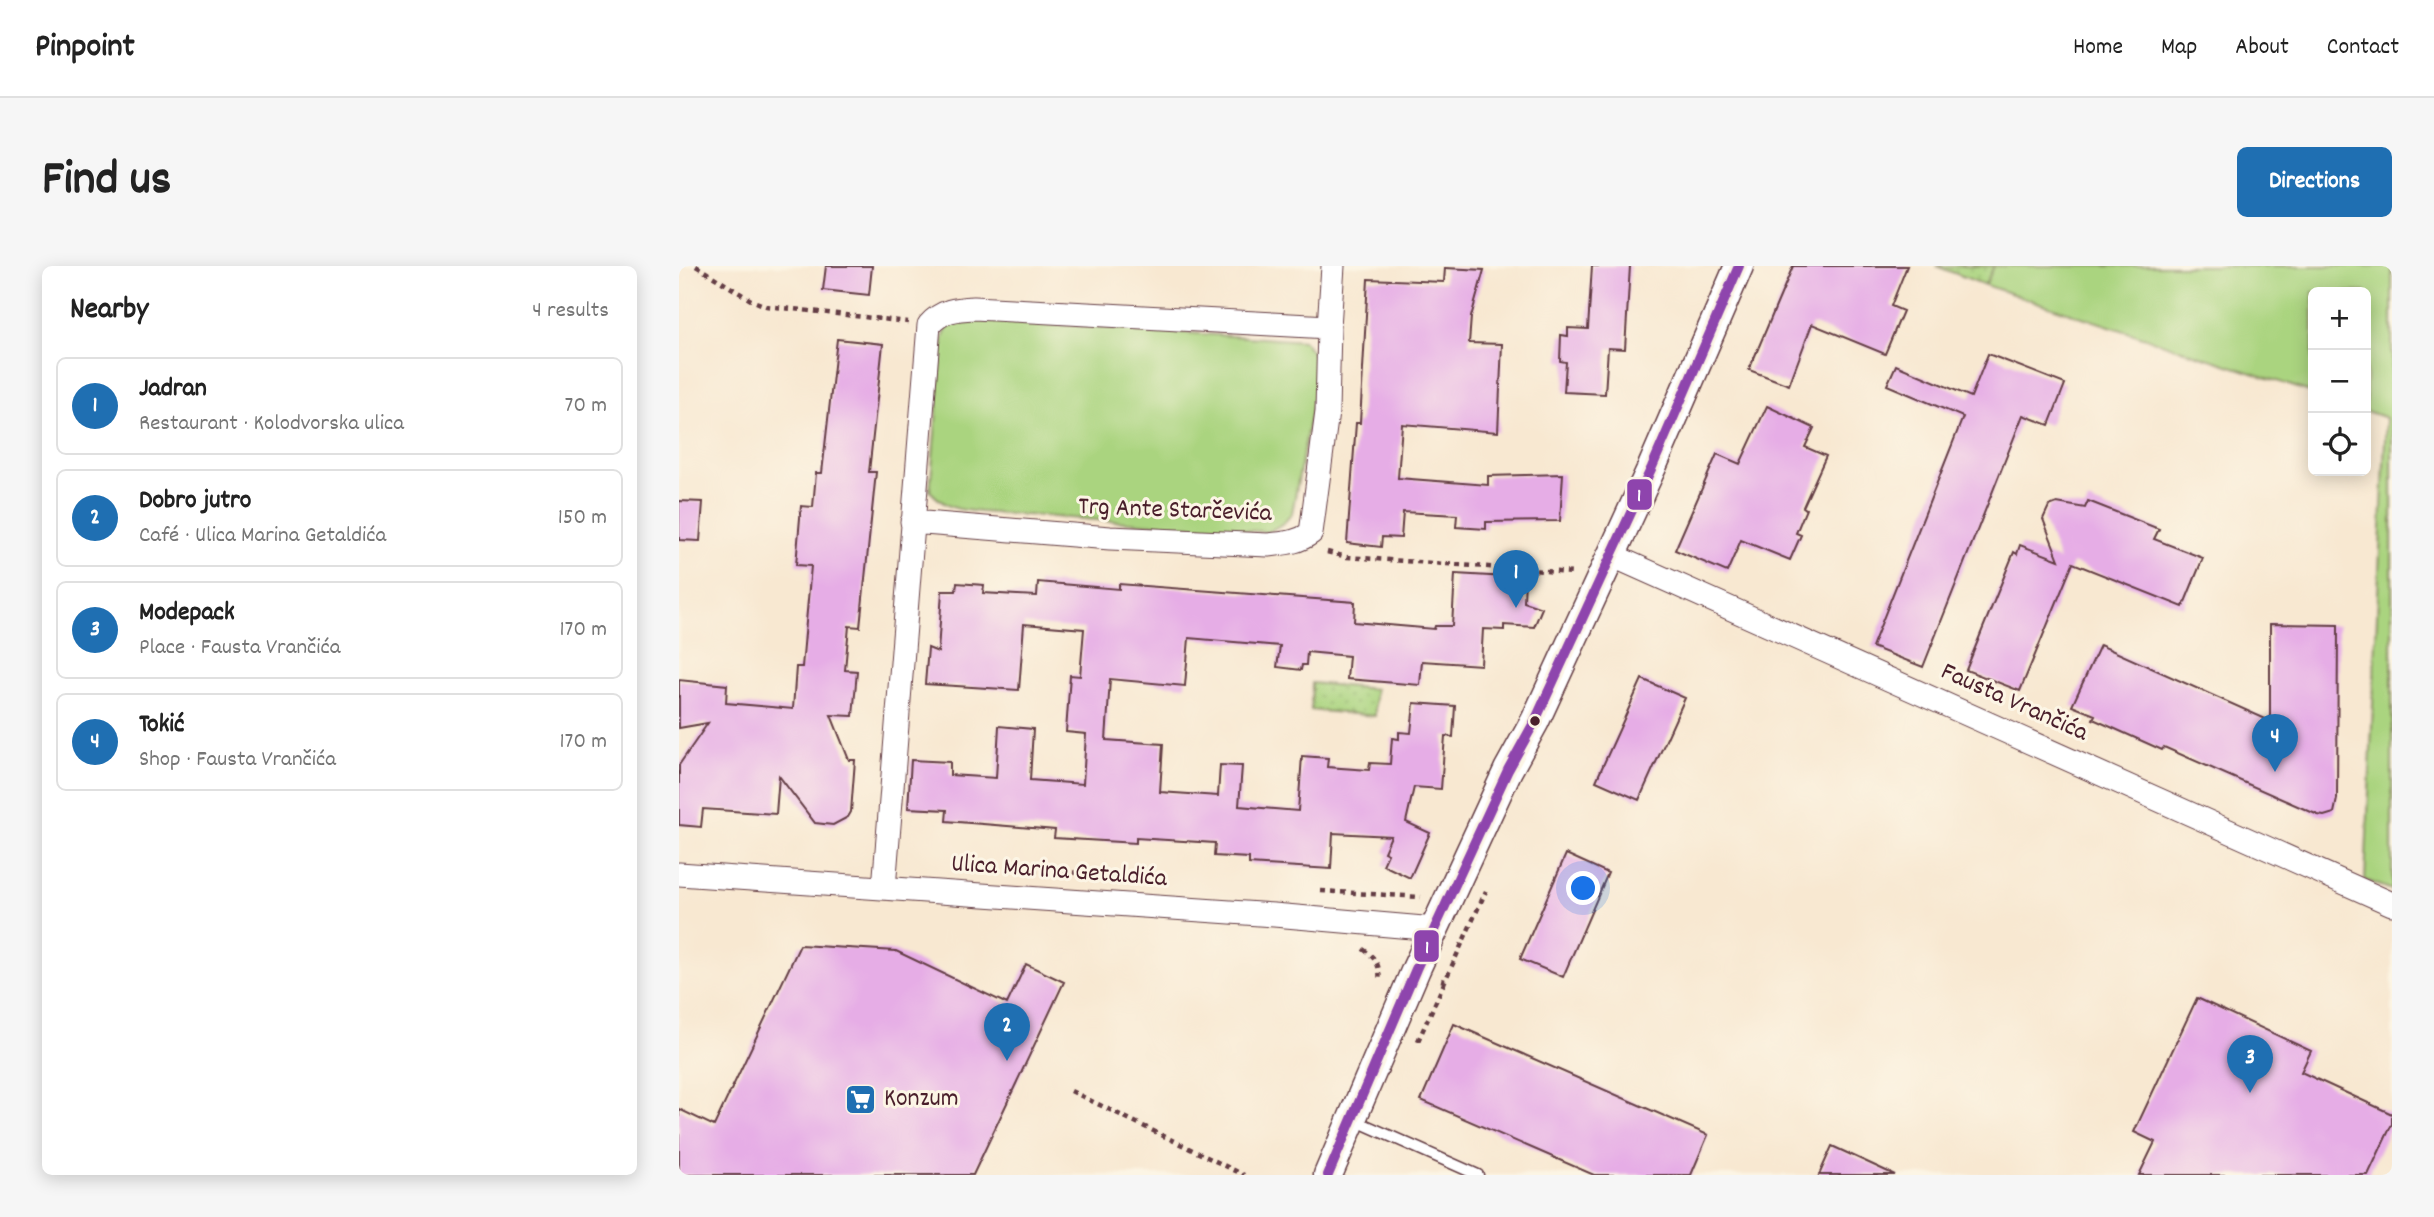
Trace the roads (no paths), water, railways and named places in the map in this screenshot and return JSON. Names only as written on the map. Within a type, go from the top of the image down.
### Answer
[{"type":"street","points":[[884,888],[929,325],[936,317],[950,310],[974,307],[1329,327],[1333,266]]},
{"type":"street","points":[[1328,1175],[1435,929],[1607,564],[1739,266]]},
{"type":"street","name":"Trg Ante Starčevića","points":[[912,522],[1110,538],[1268,544],[1290,543],[1302,539],[1311,533],[1327,412],[1329,327]]},
{"type":"street","name":"Fausta Vrančića","points":[[1607,564],[2392,904]]},
{"type":"street","name":"Ulica Marina Getaldića","points":[[679,874],[1275,915],[1435,929]]},
{"type":"lane","points":[[1352,1119],[1478,1175]]},
{"type":"place","name":"Jadran","points":[[1516,608]]},
{"type":"place","name":"Tokić","points":[[2275,772]]},
{"type":"place","name":"Dobro jutro","points":[[1007,1061]]},
{"type":"place","name":"Modepack","points":[[2250,1093]]},
{"type":"place","name":"Konzum","points":[[861,1099]]}]
